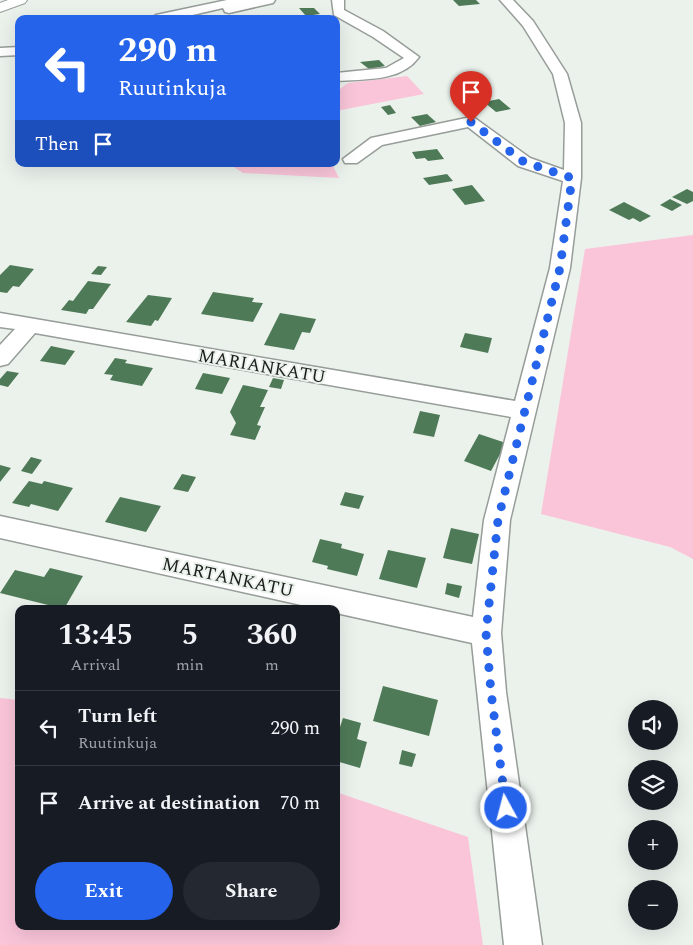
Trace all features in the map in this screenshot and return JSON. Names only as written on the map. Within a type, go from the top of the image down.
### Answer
[{"type":"street","points":[[175,15],[244,0]]},
{"type":"street","points":[[203,15],[269,0]]},
{"type":"street","points":[[338,0],[338,12],[378,34],[412,57],[409,63],[398,70],[340,77]]},
{"type":"street","points":[[506,0],[528,24],[560,74],[573,123],[572,178],[560,268],[523,411],[498,520],[486,633],[491,692],[523,945]]},
{"type":"street","points":[[0,39],[15,40]]},
{"type":"street","points":[[0,46],[15,45]]},
{"type":"street","points":[[0,52],[15,51]]},
{"type":"street","points":[[351,159],[377,141],[471,122],[524,162],[572,178]]},
{"type":"street","name":"MARIANKATU","points":[[0,320],[523,411]]},
{"type":"street","points":[[0,359],[30,325]]},
{"type":"street","name":"MARTANKATU","points":[[0,527],[486,633]]},
{"type":"shaded area","points":[[407,76],[424,94],[340,110],[340,89],[348,83]]},
{"type":"shaded area","points":[[234,167],[334,167],[339,178],[243,173]]},
{"type":"shaded area","points":[[693,235],[693,559],[670,547],[541,514],[585,249]]},
{"type":"shaded area","points":[[0,698],[15,700],[15,930],[340,930],[340,793],[468,837],[483,945],[0,945]]},
{"type":"building","points":[[453,0],[476,0],[480,4],[459,6]]},
{"type":"building","points":[[299,8],[314,8],[320,14],[313,15],[305,15]]},
{"type":"building","points":[[379,60],[385,66],[369,69],[360,62]]},
{"type":"building","points":[[499,99],[511,109],[496,112],[484,102]]},
{"type":"building","points":[[390,105],[396,113],[388,115],[381,107]]},
{"type":"building","points":[[427,114],[436,122],[420,126],[411,117]]},
{"type":"building","points":[[437,149],[444,159],[428,161],[425,158],[416,159],[412,152]]},
{"type":"building","points":[[447,174],[453,181],[429,185],[423,178]]},
{"type":"building","points":[[472,185],[485,201],[465,205],[452,189]]},
{"type":"building","points":[[687,189],[693,192],[693,201],[687,204],[672,197]]},
{"type":"building","points":[[670,199],[682,205],[672,211],[660,205]]},
{"type":"building","points":[[624,202],[651,216],[640,222],[633,218],[629,220],[609,210]]},
{"type":"building","points":[[10,265],[34,269],[19,287],[13,286],[7,293],[0,292],[0,275]]},
{"type":"building","points":[[98,266],[107,267],[101,275],[91,274]]},
{"type":"building","points":[[88,281],[111,284],[93,309],[89,309],[86,314],[61,310],[69,300],[73,301]]},
{"type":"building","points":[[213,292],[254,298],[252,302],[263,303],[253,322],[201,314]]},
{"type":"building","points":[[148,295],[172,298],[158,321],[155,320],[151,326],[126,322]]},
{"type":"building","points":[[280,313],[316,319],[310,333],[302,332],[294,350],[264,345]]},
{"type":"building","points":[[465,333],[492,338],[488,353],[460,347]]},
{"type":"building","points":[[51,346],[75,351],[65,365],[40,361]]},
{"type":"building","points":[[115,358],[127,360],[125,363],[153,368],[142,386],[110,380],[113,375],[104,374]]},
{"type":"building","points":[[7,371],[19,373],[8,387],[0,385],[0,379]]},
{"type":"building","points":[[203,373],[230,378],[222,394],[195,389]]},
{"type":"building","points":[[273,378],[284,380],[281,389],[269,387]]},
{"type":"building","points":[[243,385],[268,390],[260,407],[265,407],[257,425],[261,426],[255,440],[230,435],[236,423],[230,412]]},
{"type":"building","points":[[420,411],[440,415],[434,437],[413,433]]},
{"type":"building","points":[[479,434],[506,443],[491,471],[464,461]]},
{"type":"building","points":[[31,457],[42,460],[32,474],[21,471]]},
{"type":"building","points":[[0,465],[11,468],[0,482]]},
{"type":"building","points":[[182,474],[196,477],[188,492],[173,489]]},
{"type":"building","points":[[29,481],[42,484],[44,481],[73,488],[58,511],[31,504],[29,507],[12,503]]},
{"type":"building","points":[[345,492],[364,496],[359,509],[340,505]]},
{"type":"building","points":[[120,497],[161,506],[146,532],[105,522]]},
{"type":"building","points":[[451,528],[479,534],[472,564],[443,558]]},
{"type":"building","points":[[320,539],[342,544],[341,548],[364,554],[357,576],[327,569],[328,566],[312,562]]},
{"type":"building","points":[[388,550],[426,558],[417,588],[379,579]]},
{"type":"building","points":[[50,568],[83,576],[66,605],[48,605],[0,593],[15,570],[44,577]]},
{"type":"building","points":[[447,583],[462,586],[459,598],[445,594]]},
{"type":"building","points":[[383,686],[438,700],[429,736],[373,721]]},
{"type":"building","points":[[343,718],[361,723],[357,739],[367,742],[360,768],[340,762],[340,727]]},
{"type":"building","points":[[402,750],[416,754],[412,767],[399,764]]},
{"type":"route","points":[[471,122],[524,162],[547,172],[572,178],[560,268],[523,411],[498,520],[486,633],[491,692],[506,808]]}]
